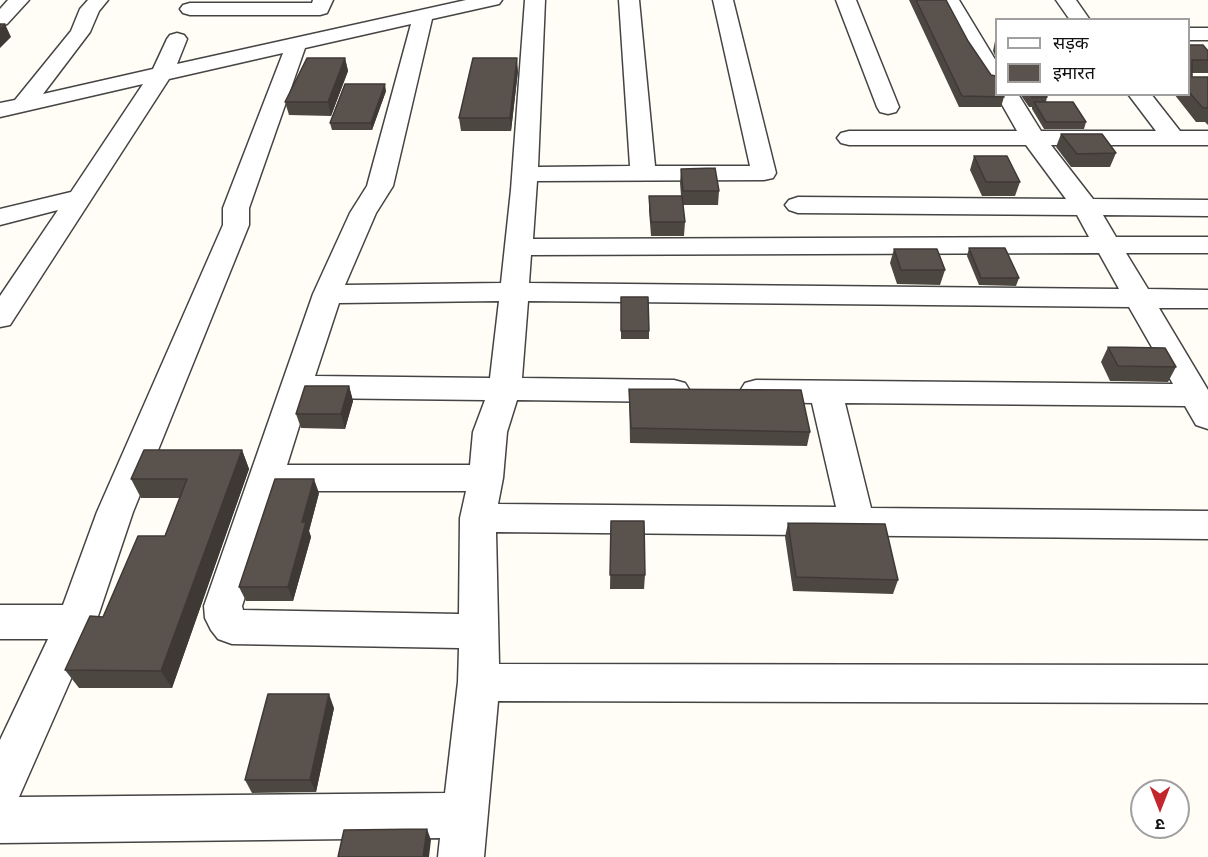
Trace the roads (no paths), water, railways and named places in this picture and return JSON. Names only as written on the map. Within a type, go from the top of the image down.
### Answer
[{"type":"street","points":[[0,20],[19,0]]},
{"type":"street","points":[[23,105],[80,32],[90,9],[98,0]]},
{"type":"street","points":[[190,9],[256,4],[320,9],[323,0]]},
{"type":"street","points":[[0,110],[492,0]]},
{"type":"street","points":[[0,820],[463,836],[479,682],[478,518],[486,478],[490,432],[505,389],[525,174],[535,0]]},
{"type":"street","points":[[629,0],[643,173]]},
{"type":"street","points":[[525,174],[764,172],[723,0]]},
{"type":"street","points":[[846,0],[888,107]]},
{"type":"street","points":[[949,0],[995,76]]},
{"type":"street","points":[[1066,0],[1079,18]]},
{"type":"street","points":[[423,15],[380,186],[363,213],[327,294],[224,606],[225,618],[232,627],[479,631]]},
{"type":"street","points":[[1190,34],[1208,34]]},
{"type":"street","points":[[0,318],[162,73],[177,39]]},
{"type":"street","points":[[0,789],[76,622],[115,512],[236,225],[236,208],[297,42]]},
{"type":"street","points":[[1008,96],[1034,139],[1085,207],[1203,406]]},
{"type":"street","points":[[1141,96],[1173,138]]},
{"type":"street","points":[[849,138],[1208,138]]},
{"type":"street","points":[[0,217],[81,197]]},
{"type":"street","points":[[798,205],[1208,208]]},
{"type":"street","points":[[519,247],[1208,245]]},
{"type":"street","points":[[327,294],[514,292],[1208,299]]},
{"type":"street","points":[[296,387],[826,392],[1203,406]]},
{"type":"street","points":[[826,392],[857,522]]},
{"type":"street","points":[[265,478],[486,478]]},
{"type":"street","points":[[478,518],[1208,525]]},
{"type":"street","points":[[0,622],[76,622]]},
{"type":"street","points":[[479,682],[1208,684]]}]
